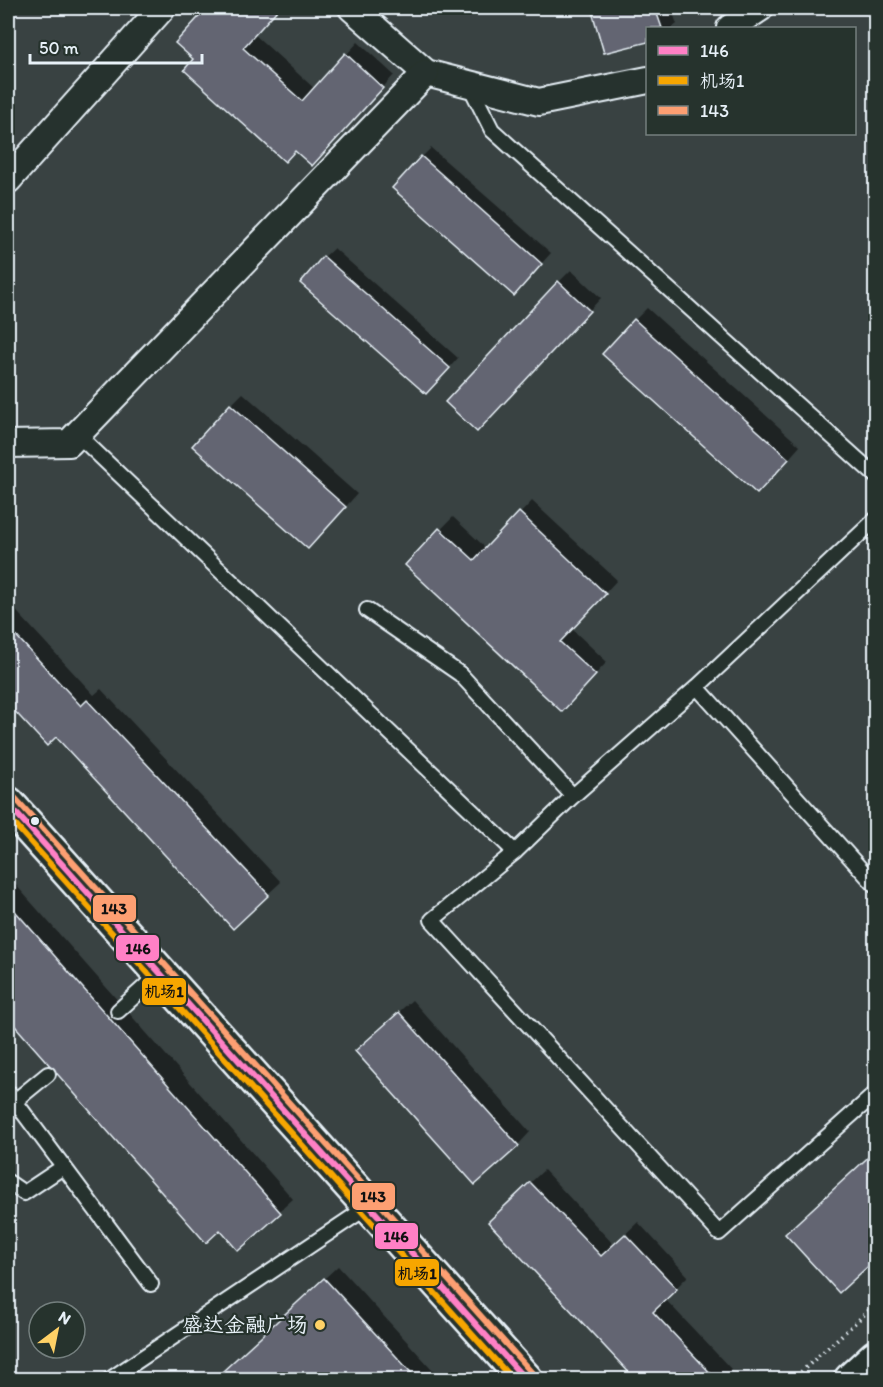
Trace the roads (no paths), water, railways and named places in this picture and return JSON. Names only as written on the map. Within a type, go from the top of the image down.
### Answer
[{"type":"main road","points":[[8,804],[526,1380]]},
{"type":"main road","points":[[851,1380],[876,1357]]},
{"type":"street","points":[[8,180],[162,8]]},
{"type":"street","points":[[352,8],[426,73],[539,102],[646,80]]},
{"type":"street","points":[[732,27],[760,8]]},
{"type":"street","points":[[8,444],[69,443],[426,73]]},
{"type":"lane","points":[[469,84],[492,130],[876,476]]},
{"type":"lane","points":[[78,435],[515,852]]},
{"type":"lane","points":[[876,519],[697,687],[573,796],[515,852],[432,920],[719,1233],[876,1093]]},
{"type":"lane","points":[[367,610],[460,674],[573,796]]},
{"type":"lane","points":[[697,687],[876,886]]},
{"type":"lane","points":[[118,1011],[160,973]]},
{"type":"lane","points":[[48,1074],[11,1097],[151,1284]]},
{"type":"lane","points":[[8,1182],[24,1193],[63,1167]]},
{"type":"lane","points":[[109,1380],[369,1205]]},
{"type":"place","name":"盛达金融广场","points":[[320,1325]]}]
